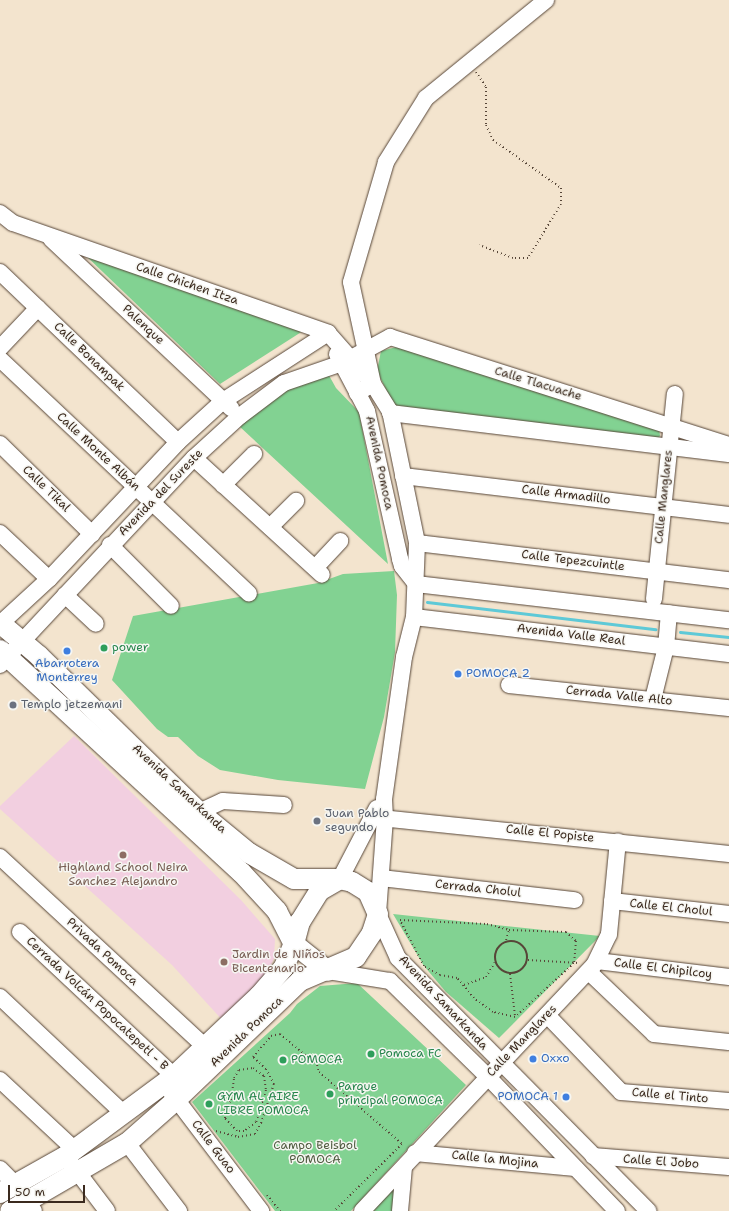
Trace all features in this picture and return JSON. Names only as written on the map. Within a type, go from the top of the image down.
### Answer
[{"type":"main road","name":"Avenida Samarkanda","points":[[0,624],[23,641],[122,748],[277,910],[294,944],[328,971]]},
{"type":"main road","name":"Avenida Samarkanda","points":[[2,658],[122,748],[249,853],[294,880],[340,879],[368,892],[378,914]]},
{"type":"main road","name":"Avenida Pomoca","points":[[24,1208],[77,1172],[127,1143],[176,1100],[250,1016],[284,967],[294,944],[300,922],[319,892],[340,879]]},
{"type":"main road","name":"Avenida Pomoca","points":[[8,1188],[70,1153],[169,1080],[205,1047],[300,981],[328,971],[356,957],[372,933],[378,914]]},
{"type":"street","points":[[357,393],[373,384],[351,282],[386,162],[426,98],[546,0]]},
{"type":"street","name":"Calle Chichen Itza","points":[[0,213],[13,223],[328,333]]},
{"type":"street","name":"Palenque","points":[[46,234],[240,416]]},
{"type":"street","name":"Calle Bonampak","points":[[0,272],[178,442]]},
{"type":"street","points":[[0,348],[38,308]]},
{"type":"street","name":"Avenida Pomoca","points":[[328,333],[346,361],[357,393],[367,411],[402,566],[416,584]]},
{"type":"street","name":"Avenida del Sureste","points":[[0,624],[49,579],[178,442],[223,401],[328,333]]},
{"type":"street","name":"Calle Tlacuache","points":[[346,361],[390,337],[729,445]]},
{"type":"street","name":"Calle Monte Albán","points":[[0,358],[134,487],[152,502],[249,594]]},
{"type":"street","name":"Avenida Pomoca","points":[[340,879],[378,817],[384,799],[404,657],[414,617],[417,543],[390,413],[373,384],[346,361]]},
{"type":"street","name":"Avenida del Sureste","points":[[2,658],[23,641],[110,545],[194,458],[240,416],[284,383],[346,361]]},
{"type":"street","name":"Calle Manglares","points":[[654,599],[675,394]]},
{"type":"street","points":[[390,413],[729,454]]},
{"type":"street","name":"Calle Tikal","points":[[0,444],[92,534]]},
{"type":"street","points":[[223,485],[254,454]]},
{"type":"street","points":[[194,458],[318,572],[340,541]]},
{"type":"street","name":"Calle Armadillo","points":[[403,476],[729,515]]},
{"type":"street","points":[[270,527],[296,501]]},
{"type":"street","points":[[0,533],[49,579]]},
{"type":"street","name":"Calle Tepezcuintle","points":[[417,543],[729,580]]},
{"type":"street","points":[[110,545],[171,606]]},
{"type":"street","points":[[416,584],[729,620]]},
{"type":"street","points":[[65,595],[96,624]]},
{"type":"street","points":[[654,699],[666,647],[669,613]]},
{"type":"street","name":"Avenida Valle Real","points":[[414,617],[729,654]]},
{"type":"street","name":"Cerrada Valle Alto","points":[[509,685],[729,708]]},
{"type":"street","points":[[199,812],[223,801],[284,806]]},
{"type":"street","name":"Avenida Pomoca","points":[[378,817],[381,878],[378,914]]},
{"type":"street","name":"Calle El Popiste","points":[[378,817],[618,841],[729,854]]},
{"type":"street","name":"Calle Manglares","points":[[362,1211],[593,967],[609,934],[618,841]]},
{"type":"street","name":"Privada Pomoca","points":[[0,857],[205,1047]]},
{"type":"street","name":"Cerrada Cholul","points":[[381,878],[575,900]]},
{"type":"street","name":"Calle El Cholul","points":[[612,901],[729,914]]},
{"type":"street","name":"Avenida Samarkanda","points":[[378,914],[398,958],[500,1064],[648,1211]]},
{"type":"street","name":"Cerrada Volcán Popocatepetl - B","points":[[20,932],[169,1080]]},
{"type":"street","points":[[593,967],[654,1034],[729,1042]]},
{"type":"street","name":"Calle El Chipilcoy","points":[[593,967],[729,977]]},
{"type":"street","name":"Avenida Samarkanda","points":[[328,971],[390,981],[488,1077],[617,1211]]},
{"type":"street","points":[[0,997],[124,1114]]},
{"type":"street","name":"Calle el Tinto","points":[[547,1015],[621,1092],[729,1101]]},
{"type":"street","points":[[0,1080],[70,1153],[77,1172],[107,1211]]},
{"type":"street","name":"Calle Guao","points":[[169,1080],[176,1100],[261,1211]]},
{"type":"street","points":[[127,1143],[179,1211]]},
{"type":"street","name":"Calle la Mojina","points":[[416,1153],[575,1168]]},
{"type":"street","name":"Calle El Jobo","points":[[593,1156],[729,1167]]},
{"type":"street","points":[[400,1211],[404,1166]]},
{"type":"street","points":[[0,1169],[8,1188]]},
{"type":"street","points":[[602,1196],[617,1180]]},
{"type":"path","points":[[470,63],[486,87],[486,125],[493,140],[561,188],[561,204],[528,258],[514,258],[479,245]]},
{"type":"path","points":[[400,920],[487,924],[509,930],[566,932],[576,941],[574,963],[515,1017],[492,1012],[474,998],[457,978],[440,976],[424,966],[400,920]]},
{"type":"path","points":[[464,985],[486,977],[495,962],[496,949],[506,940],[509,930]]},
{"type":"path","points":[[495,962],[502,971],[510,974],[522,970],[528,960],[527,948],[518,940],[506,940]]},
{"type":"path","points":[[528,960],[574,963]]},
{"type":"path","points":[[510,974],[515,1017]]},
{"type":"path","points":[[218,1135],[213,1130],[238,1137],[255,1134],[261,1123],[274,1084],[266,1069],[253,1057],[271,1036],[280,1034],[318,1065],[319,1072],[402,1144],[334,1211]]},
{"type":"path","points":[[253,1068],[264,1076],[266,1090],[256,1122],[244,1130],[238,1130],[225,1118],[225,1109],[231,1100],[234,1078],[239,1070],[253,1068]]},
{"type":"path","points":[[265,1194],[280,1211]]},
{"type":"shaded area","name":"Highland School Neira Sanchez Alejandro","points":[[74,736],[241,900],[275,939],[274,958],[262,987],[225,1023],[172,965],[0,809],[0,806]]},
{"type":"green space","points":[[83,253],[306,329],[220,384]]},
{"type":"green space","points":[[404,345],[659,428],[660,436],[658,438],[395,408],[377,371],[381,351]]},
{"type":"green space","points":[[326,370],[336,388],[359,412],[388,564],[239,426],[285,385]]},
{"type":"green space","points":[[394,571],[397,595],[395,652],[384,717],[365,789],[278,780],[220,770],[198,756],[178,737],[168,737],[157,729],[112,680],[133,616],[318,583],[343,574]]},
{"type":"green space","points":[[393,914],[600,936],[499,1038],[446,992],[424,966]]},
{"type":"green space","name":"Parque principal POMOCA","points":[[357,983],[466,1085],[351,1211],[275,1211],[192,1102],[290,1013],[297,1004],[320,986]]},
{"type":"green space","points":[[396,1183],[393,1211],[373,1211]]},
{"type":"waterway","points":[[427,602],[655,629]]},
{"type":"waterway","points":[[680,632],[729,637]]},
{"type":"place","name":"power","points":[[104,648]]},
{"type":"place","name":"Abarrotera Monterrey","points":[[67,651]]},
{"type":"place","name":"POMOCA 2","points":[[458,674]]},
{"type":"place","name":"Templo jetzemani","points":[[13,705]]},
{"type":"place","name":"Juan Pablo segundo","points":[[317,821]]},
{"type":"place","name":"Highland School Neira Sanchez Alejandro","points":[[123,855]]},
{"type":"place","name":"Jardin de Niños Bicentenario","points":[[224,962]]},
{"type":"place","name":"Pomoca FC","points":[[371,1054]]},
{"type":"place","name":"Oxxo","points":[[533,1059]]},
{"type":"place","name":"POMOCA","points":[[283,1060]]},
{"type":"place","name":"Parque principal POMOCA","points":[[330,1094]]},
{"type":"place","name":"POMOCA 1","points":[[566,1097]]},
{"type":"place","name":"GYM AL AIRE LIBRE POMOCA","points":[[209,1104]]},
{"type":"park label","name":"Campo Beisbol POMOCA","points":[[315,1153]]}]
